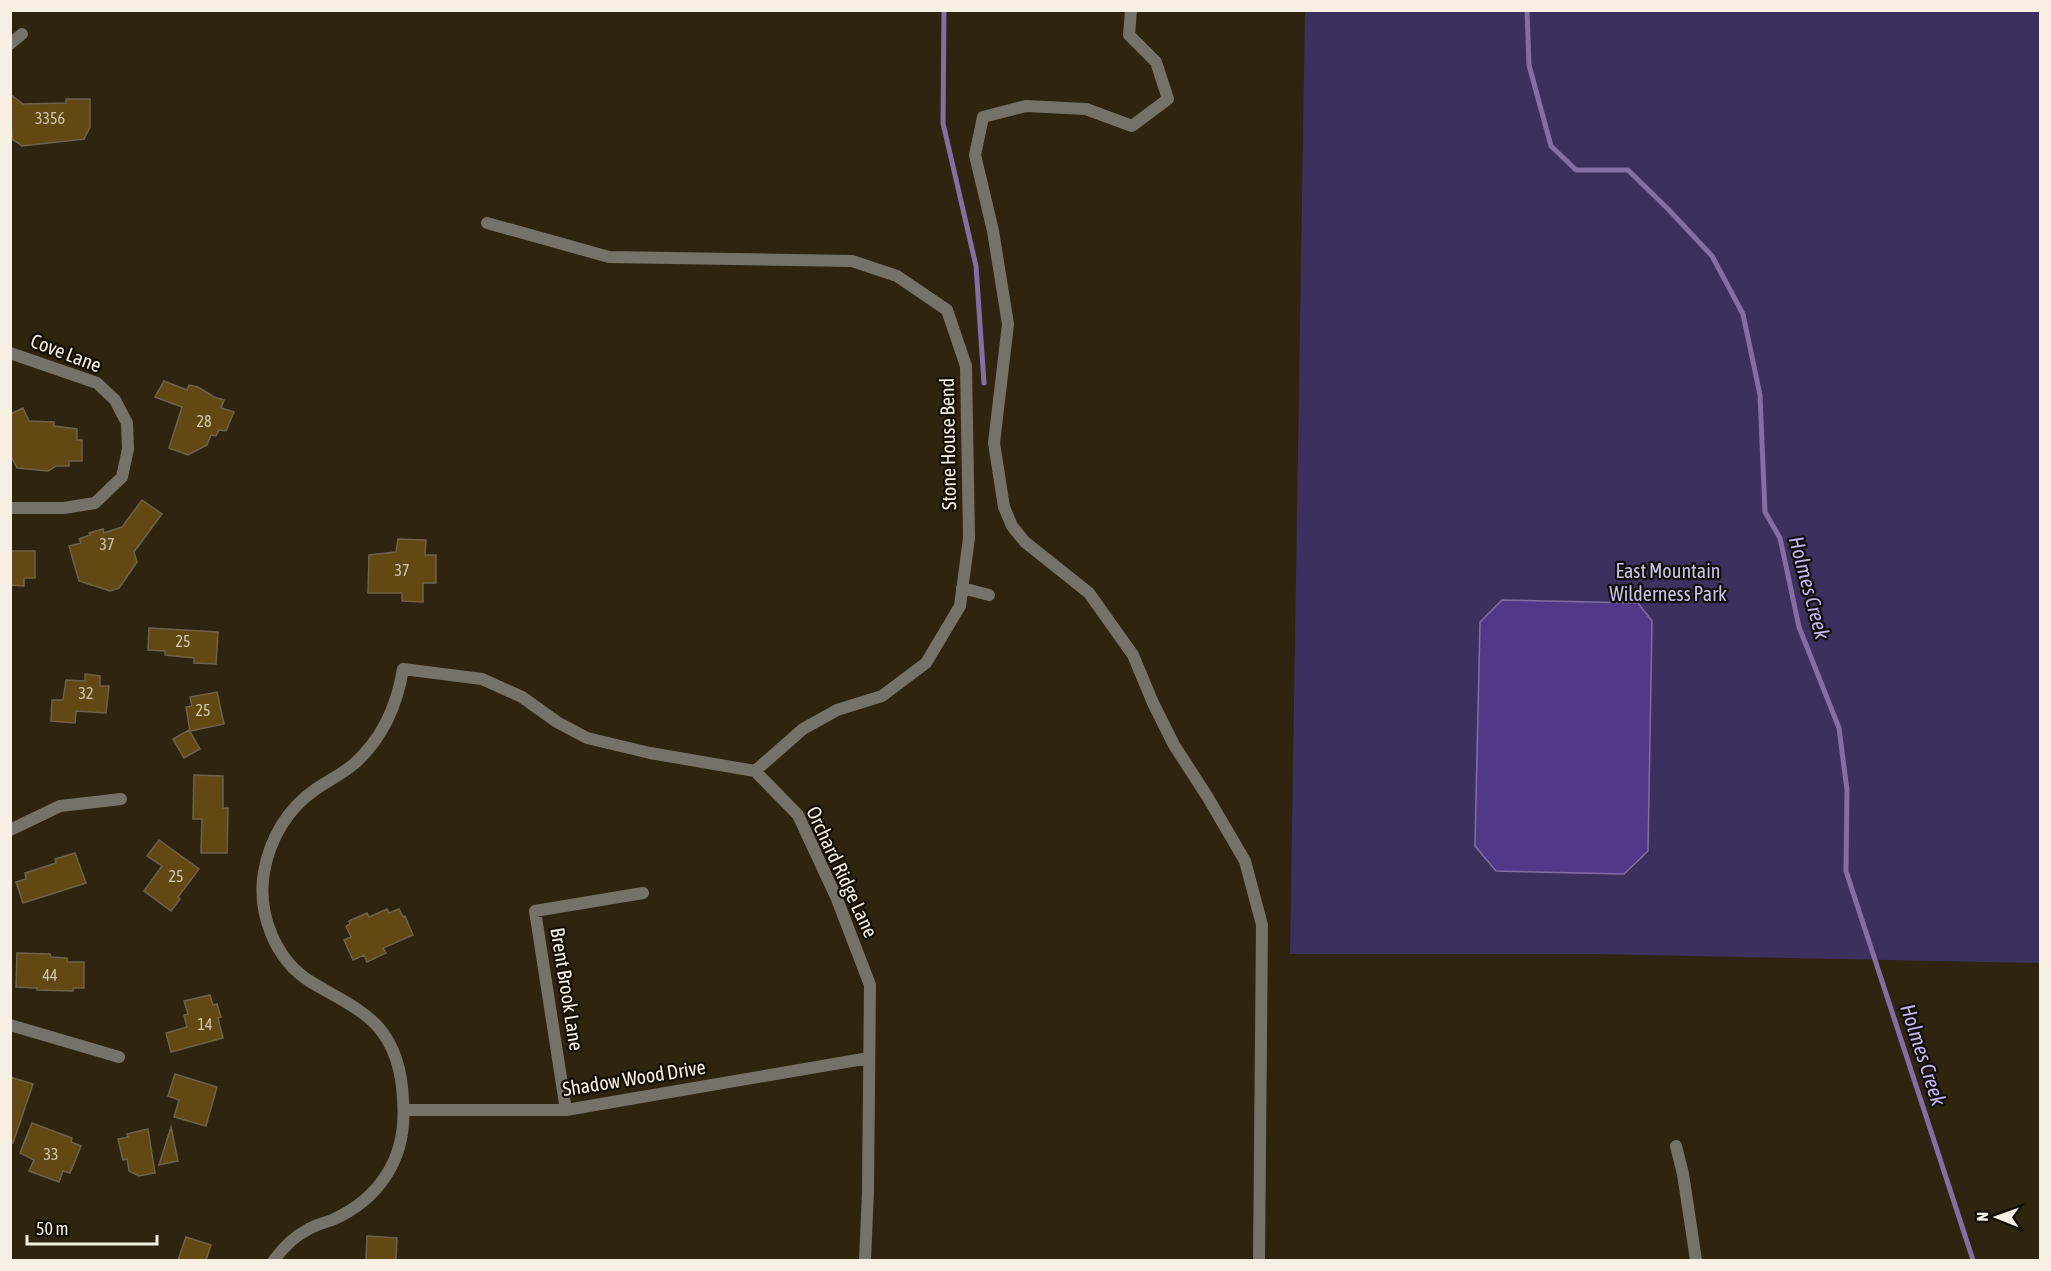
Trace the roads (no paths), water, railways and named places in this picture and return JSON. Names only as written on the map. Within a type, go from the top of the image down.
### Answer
[{"type":"street","points":[[1131,10],[1128,35],[1156,62],[1168,99],[1132,126],[1086,109],[1026,106],[983,117],[975,155],[993,231],[1008,324],[994,442],[1004,507],[1012,526],[1025,542],[1089,593],[1133,655],[1174,745],[1245,861],[1262,925],[1259,1260]]},
{"type":"street","points":[[10,44],[22,34]]},
{"type":"street","name":"Stone House Bend","points":[[487,223],[609,256],[852,261],[897,276],[947,310],[966,366],[969,538],[960,606],[926,663],[882,696],[837,710],[803,729],[755,771]]},
{"type":"street","name":"Cove Lane","points":[[10,353],[97,383],[115,400],[127,423],[128,448],[122,477],[95,503],[64,508],[10,508]]},
{"type":"street","points":[[962,588],[989,595]]},
{"type":"street","points":[[274,1260],[294,1238],[318,1224],[351,1210],[370,1196],[380,1185],[395,1159],[400,1143],[404,1110],[403,1089],[397,1059],[382,1032],[369,1018],[298,972],[279,950],[266,920],[263,889],[264,873],[274,839],[292,810],[304,798],[354,763],[377,737],[394,706],[403,669],[482,679],[522,697],[557,722],[587,738],[650,753],[755,771]]},
{"type":"street","name":"Orchard Ridge Lane","points":[[755,771],[798,815],[837,899],[870,985],[865,1260]]},
{"type":"street","points":[[10,830],[60,806],[120,799]]},
{"type":"street","name":"Brent Brook Lane","points":[[566,1110],[535,911],[643,894]]},
{"type":"street","points":[[10,1024],[119,1058]]},
{"type":"street","name":"Shadow Wood Drive","points":[[404,1110],[566,1110],[869,1058]]},
{"type":"street","points":[[1676,1146],[1683,1174],[1696,1260]]},
{"type":"waterway","points":[[944,10],[943,123],[976,266],[984,383]]},
{"type":"waterway","name":"Holmes Creek","points":[[1527,10],[1529,65],[1551,146],[1576,170],[1628,170],[1712,256],[1743,314],[1760,395],[1765,512],[1780,538],[1799,627],[1839,728],[1847,790],[1846,871],[1973,1260]]},
{"type":"park label","name":"East Mountain Wilderness Park","points":[[1668,582]]}]
